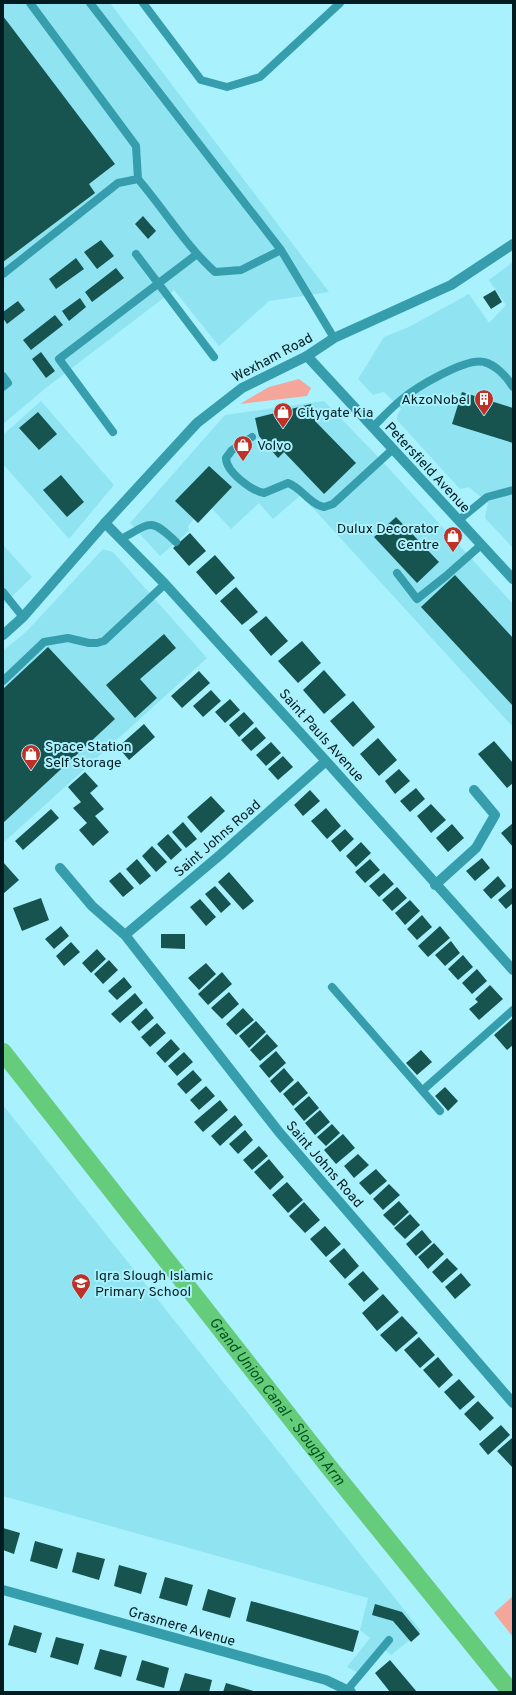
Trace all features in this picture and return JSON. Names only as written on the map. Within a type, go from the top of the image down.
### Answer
[{"type":"street","name":"Wexham Road","points":[[3,634],[23,617],[105,523],[197,423],[242,388],[307,356],[334,338],[451,285],[513,244]]},
{"type":"street","name":"Petersfield Avenue","points":[[307,356],[513,579]]},
{"type":"street","name":"Saint Pauls Avenue","points":[[105,523],[165,584],[326,760],[513,970]]},
{"type":"street","name":"Saint Johns Road","points":[[125,935],[220,856],[326,760]]},
{"type":"street","points":[[436,885],[476,848],[494,816],[474,790]]},
{"type":"street","name":"Saint Johns Road","points":[[60,868],[92,906],[125,935],[279,1132],[513,1403]]},
{"type":"street","name":"Grasmere Avenue","points":[[3,1590],[326,1680],[350,1691]]},
{"type":"lane","points":[[30,3],[136,146],[138,179],[197,254],[215,272],[241,270],[281,250]]},
{"type":"lane","points":[[90,3],[281,250],[334,338]]},
{"type":"lane","points":[[143,3],[201,80],[227,87],[260,78],[340,3]]},
{"type":"lane","points":[[3,274],[118,183],[138,179]]},
{"type":"lane","points":[[136,254],[214,357]]},
{"type":"lane","points":[[113,432],[59,360],[197,254]]},
{"type":"lane","points":[[373,427],[402,399],[448,371],[466,363],[483,362],[506,375],[513,387]]},
{"type":"lane","points":[[3,376],[8,383],[3,387]]},
{"type":"lane","points":[[252,437],[232,450],[226,458],[228,466],[245,484],[254,491],[264,493],[288,483],[298,488],[312,502],[324,507],[333,504],[393,449]]},
{"type":"lane","points":[[459,520],[487,497],[513,490]]},
{"type":"lane","points":[[121,539],[147,525],[153,524],[158,525],[176,542]]},
{"type":"lane","points":[[397,573],[417,599],[481,545]]},
{"type":"lane","points":[[3,681],[44,642],[68,638],[89,643],[104,641],[165,584]]},
{"type":"lane","points":[[3,592],[23,617]]},
{"type":"lane","points":[[332,987],[440,1111]]},
{"type":"lane","points":[[423,1090],[513,1010]]},
{"type":"lane","points":[[350,1691],[389,1640]]},
{"type":"shaded area","points":[[3,3],[110,3],[329,292],[269,301],[219,346],[174,290],[47,387],[3,424]]},
{"type":"shaded area","points":[[513,262],[513,548],[485,518],[488,503],[469,487],[460,489],[397,420],[397,415],[401,409],[384,392],[373,395],[358,379],[384,337],[409,327],[469,294],[489,323],[506,305],[489,280]]},
{"type":"shaded area","points":[[299,379],[311,388],[307,396],[240,404],[269,387]]},
{"type":"shaded area","points":[[41,401],[114,485],[69,539],[3,464],[3,435]]},
{"type":"shaded area","points":[[324,401],[382,461],[513,604],[513,727],[301,495],[273,519],[259,503],[231,529],[207,503],[188,526],[189,531],[160,556],[130,523],[225,415]]},
{"type":"shaded area","points":[[3,545],[32,577],[3,605]]},
{"type":"shaded area","points":[[103,549],[113,552],[207,658],[3,843],[3,651],[27,631]]},
{"type":"shaded area","name":"Iqra Slough Islamic Primary School","points":[[3,1105],[421,1631],[391,1655],[385,1650],[364,1676],[347,1667],[370,1638],[360,1630],[368,1598],[3,1496]]},
{"type":"shaded area","points":[[513,1596],[513,1637],[494,1613]]},
{"type":"building","points":[[3,16],[115,164],[89,184],[95,193],[3,262]]},
{"type":"building","points":[[143,216],[156,231],[148,239],[135,224]]},
{"type":"building","points":[[101,240],[114,256],[97,269],[84,252]]},
{"type":"building","points":[[76,258],[84,269],[56,289],[49,279]]},
{"type":"building","points":[[116,268],[124,278],[92,302],[85,292]]},
{"type":"building","points":[[495,290],[502,302],[491,309],[483,297]]},
{"type":"building","points":[[80,298],[86,307],[69,321],[62,311]]},
{"type":"building","points":[[18,301],[25,310],[7,324],[3,318],[3,312]]},
{"type":"building","points":[[55,315],[63,325],[31,350],[23,340]]},
{"type":"building","points":[[41,352],[55,371],[46,378],[32,359]]},
{"type":"building","name":"AkzoNobel","points":[[462,392],[513,408],[513,443],[452,424]]},
{"type":"building","points":[[311,404],[316,422],[356,463],[324,494],[284,452],[278,458],[259,436],[255,418]]},
{"type":"building","points":[[38,412],[57,434],[39,450],[19,428]]},
{"type":"building","points":[[209,466],[232,487],[198,523],[175,501]]},
{"type":"building","points":[[61,475],[84,502],[67,517],[43,490]]},
{"type":"building","points":[[396,517],[439,562],[417,583],[374,537]]},
{"type":"building","points":[[190,533],[206,551],[189,566],[173,548]]},
{"type":"building","points":[[215,555],[235,578],[216,595],[196,572]]},
{"type":"building","points":[[455,575],[513,638],[513,706],[421,607]]},
{"type":"building","points":[[236,587],[258,612],[242,625],[220,601]]},
{"type":"building","points":[[266,616],[288,641],[271,656],[249,630]]},
{"type":"building","points":[[164,634],[176,648],[140,679],[157,698],[135,718],[106,685]]},
{"type":"building","points":[[302,641],[321,663],[298,683],[278,661]]},
{"type":"building","name":"Space Station Self Storage","points":[[48,647],[115,719],[3,823],[3,689]]},
{"type":"building","points":[[324,670],[346,695],[324,714],[303,690]]},
{"type":"building","points":[[199,671],[210,683],[182,708],[171,696]]},
{"type":"building","points":[[211,690],[221,701],[203,717],[193,706]]},
{"type":"building","points":[[230,699],[240,710],[225,723],[215,712]]},
{"type":"building","points":[[353,701],[375,727],[353,747],[330,721]]},
{"type":"building","points":[[244,712],[254,723],[239,737],[229,725]]},
{"type":"building","points":[[144,724],[155,737],[129,760],[118,747]]},
{"type":"building","points":[[256,727],[266,738],[251,751],[241,740]]},
{"type":"building","points":[[378,738],[397,760],[379,776],[360,754]]},
{"type":"building","points":[[494,741],[513,763],[513,783],[507,788],[478,754]]},
{"type":"building","points":[[271,742],[281,753],[266,766],[256,755]]},
{"type":"building","points":[[283,756],[293,767],[278,780],[268,769]]},
{"type":"building","points":[[399,769],[410,781],[395,794],[385,781]]},
{"type":"building","points":[[85,772],[98,786],[90,793],[104,809],[95,816],[109,832],[93,846],[79,830],[87,823],[73,808],[81,802],[68,787]]},
{"type":"building","points":[[416,788],[425,799],[410,812],[400,801]]},
{"type":"building","points":[[310,790],[320,801],[303,816],[294,805]]},
{"type":"building","points":[[211,796],[225,811],[201,833],[187,817]]},
{"type":"building","points":[[431,804],[446,820],[431,833],[417,816]]},
{"type":"building","points":[[326,808],[341,826],[327,839],[311,821]]},
{"type":"building","points":[[51,809],[59,818],[23,850],[15,841]]},
{"type":"building","points":[[183,822],[197,839],[186,848],[172,832]]},
{"type":"building","points":[[513,823],[513,847],[501,833]]},
{"type":"building","points":[[452,824],[464,838],[448,852],[436,838]]},
{"type":"building","points":[[345,829],[354,839],[340,852],[331,841]]},
{"type":"building","points":[[168,834],[182,850],[171,860],[157,844]]},
{"type":"building","points":[[361,842],[371,853],[356,867],[346,856]]},
{"type":"building","points":[[152,846],[167,862],[156,872],[142,856]]},
{"type":"building","points":[[482,858],[490,868],[475,881],[466,871]]},
{"type":"building","points":[[137,859],[151,876],[140,885],[126,869]]},
{"type":"building","points":[[370,859],[380,870],[365,883],[355,872]]},
{"type":"building","points":[[3,862],[19,880],[3,894]]},
{"type":"building","points":[[120,872],[134,888],[123,897],[109,881]]},
{"type":"building","points":[[229,872],[254,901],[243,910],[218,882]]},
{"type":"building","points":[[384,873],[394,884],[379,897],[369,886]]},
{"type":"building","points":[[498,876],[506,886],[491,899],[483,890]]},
{"type":"building","points":[[215,886],[231,904],[221,913],[205,894]]},
{"type":"building","points":[[397,887],[407,898],[392,911],[382,900]]},
{"type":"building","points":[[512,888],[513,903],[506,909],[498,900]]},
{"type":"building","points":[[41,898],[49,920],[22,931],[13,908]]},
{"type":"building","points":[[200,899],[216,917],[206,926],[190,907]]},
{"type":"building","points":[[410,900],[420,911],[405,925],[395,913]]},
{"type":"building","points":[[422,915],[432,927],[417,940],[407,929]]},
{"type":"building","points":[[61,926],[69,936],[54,949],[45,939]]},
{"type":"building","points":[[440,926],[450,938],[428,957],[418,946]]},
{"type":"building","points":[[161,934],[185,934],[185,949],[161,948]]},
{"type":"building","points":[[451,941],[460,953],[445,966],[435,955]]},
{"type":"building","points":[[71,942],[80,952],[64,966],[56,956]]},
{"type":"building","points":[[97,949],[106,959],[91,973],[82,963]]},
{"type":"building","points":[[463,955],[473,967],[458,980],[448,969]]},
{"type":"building","points":[[109,960],[118,970],[103,984],[94,974]]},
{"type":"building","points":[[206,963],[216,974],[199,990],[188,978]]},
{"type":"building","points":[[477,969],[487,981],[472,994],[462,983]]},
{"type":"building","points":[[222,972],[232,984],[208,1005],[198,994]]},
{"type":"building","points":[[124,977],[132,987],[117,1000],[108,991]]},
{"type":"building","points":[[490,985],[503,999],[479,1020],[469,1009],[478,1002],[475,999]]},
{"type":"building","points":[[229,992],[239,1004],[222,1019],[211,1008]]},
{"type":"building","points":[[135,993],[143,1003],[120,1023],[111,1014]]},
{"type":"building","points":[[146,1008],[154,1018],[139,1031],[131,1022]]},
{"type":"building","points":[[243,1008],[254,1020],[236,1035],[226,1024]]},
{"type":"building","points":[[513,1018],[513,1045],[507,1050],[494,1035]]},
{"type":"building","points":[[256,1021],[266,1032],[249,1048],[239,1036]]},
{"type":"building","points":[[157,1023],[166,1033],[150,1047],[141,1037]]},
{"type":"building","points":[[267,1034],[278,1046],[260,1061],[250,1050]]},
{"type":"building","points":[[171,1039],[180,1049],[165,1063],[156,1053]]},
{"type":"building","points":[[421,1050],[432,1062],[417,1075],[406,1063]]},
{"type":"building","points":[[276,1051],[286,1063],[269,1078],[259,1066]]},
{"type":"building","points":[[184,1052],[193,1062],[177,1076],[168,1066]]},
{"type":"building","points":[[284,1068],[294,1080],[280,1093],[270,1081]]},
{"type":"building","points":[[193,1070],[202,1080],[186,1094],[177,1084]]},
{"type":"building","points":[[298,1081],[308,1093],[293,1106],[283,1094]]},
{"type":"building","points":[[206,1086],[215,1096],[199,1110],[190,1100]]},
{"type":"building","points":[[445,1087],[458,1101],[448,1111],[435,1096]]},
{"type":"building","points":[[309,1096],[319,1108],[304,1121],[294,1109]]},
{"type":"building","points":[[220,1100],[228,1110],[203,1132],[194,1122]]},
{"type":"building","points":[[320,1110],[330,1122],[315,1135],[305,1123]]},
{"type":"building","points":[[235,1115],[243,1125],[220,1146],[211,1136]]},
{"type":"building","points":[[332,1124],[340,1133],[326,1146],[317,1137]]},
{"type":"building","points":[[245,1130],[253,1140],[238,1154],[229,1144]]},
{"type":"building","points":[[343,1134],[355,1148],[336,1164],[324,1150]]},
{"type":"building","points":[[259,1146],[268,1156],[252,1170],[243,1160]]},
{"type":"building","points":[[358,1154],[369,1165],[354,1178],[344,1166]]},
{"type":"building","points":[[269,1159],[284,1177],[270,1190],[254,1172]]},
{"type":"building","points":[[376,1169],[387,1181],[370,1195],[359,1183]]},
{"type":"building","points":[[287,1182],[303,1200],[288,1213],[272,1195]]},
{"type":"building","points":[[389,1184],[400,1195],[383,1210],[373,1199]]},
{"type":"building","points":[[399,1201],[409,1212],[394,1226],[383,1215]]},
{"type":"building","points":[[304,1202],[320,1220],[305,1233],[289,1216]]},
{"type":"building","points":[[410,1214],[420,1225],[405,1239],[394,1228]]},
{"type":"building","points":[[325,1226],[341,1244],[326,1257],[310,1239]]},
{"type":"building","points":[[422,1230],[432,1242],[416,1256],[406,1244]]},
{"type":"building","points":[[434,1243],[444,1254],[428,1269],[418,1257]]},
{"type":"building","points":[[344,1248],[359,1266],[345,1279],[329,1261]]},
{"type":"building","points":[[447,1258],[458,1269],[442,1283],[432,1272]]},
{"type":"building","points":[[363,1271],[379,1289],[364,1302],[348,1284]]},
{"type":"building","points":[[461,1273],[471,1285],[455,1299],[445,1287]]},
{"type":"building","points":[[383,1294],[399,1312],[377,1331],[362,1313]]},
{"type":"building","points":[[402,1316],[418,1333],[396,1352],[380,1335]]},
{"type":"building","points":[[419,1337],[435,1355],[420,1368],[404,1350]]},
{"type":"building","points":[[438,1357],[453,1375],[439,1388],[423,1370]]},
{"type":"building","points":[[459,1379],[475,1397],[460,1410],[444,1392]]},
{"type":"building","points":[[478,1401],[494,1418],[480,1431],[464,1414]]},
{"type":"building","points":[[501,1425],[510,1435],[488,1455],[479,1444]]},
{"type":"building","points":[[512,1438],[513,1439],[513,1468],[497,1451]]},
{"type":"building","points":[[3,1528],[20,1533],[14,1554],[3,1550]]},
{"type":"building","points":[[35,1541],[63,1549],[57,1569],[30,1561]]},
{"type":"building","points":[[77,1552],[105,1559],[99,1580],[72,1572]]},
{"type":"building","points":[[119,1565],[147,1573],[141,1594],[114,1586]]},
{"type":"building","points":[[165,1577],[193,1585],[187,1606],[159,1598]]},
{"type":"building","points":[[208,1589],[236,1598],[230,1618],[202,1610]]},
{"type":"building","points":[[251,1601],[359,1631],[353,1652],[246,1621]]},
{"type":"building","points":[[375,1604],[402,1612],[420,1634],[411,1642],[393,1621],[372,1615]]},
{"type":"building","points":[[14,1625],[42,1633],[36,1653],[8,1645]]},
{"type":"building","points":[[56,1637],[84,1644],[78,1665],[50,1657]]},
{"type":"building","points":[[100,1649],[127,1656],[121,1677],[94,1669]]},
{"type":"building","points":[[142,1660],[169,1668],[164,1688],[136,1680]]},
{"type":"building","points":[[390,1660],[417,1692],[390,1692],[375,1673]]},
{"type":"building","points":[[185,1673],[212,1680],[209,1692],[179,1692]]},
{"type":"building","points":[[226,1683],[257,1692],[223,1692]]},
{"type":"waterway","name":"Grand Union Canal - Slough Arm","points":[[3,1052],[329,1467],[511,1692]]},
{"type":"place","name":"AkzoNobel","points":[[484,416]]},
{"type":"place","name":"Citygate Kia","points":[[283,429]]},
{"type":"place","name":"Volvo","points":[[243,462]]},
{"type":"place","name":"Dulux Decorator Centre","points":[[453,553]]},
{"type":"place","name":"Space Station Self Storage","points":[[31,771]]},
{"type":"place","name":"Iqra Slough Islamic Primary School","points":[[81,1300]]}]
